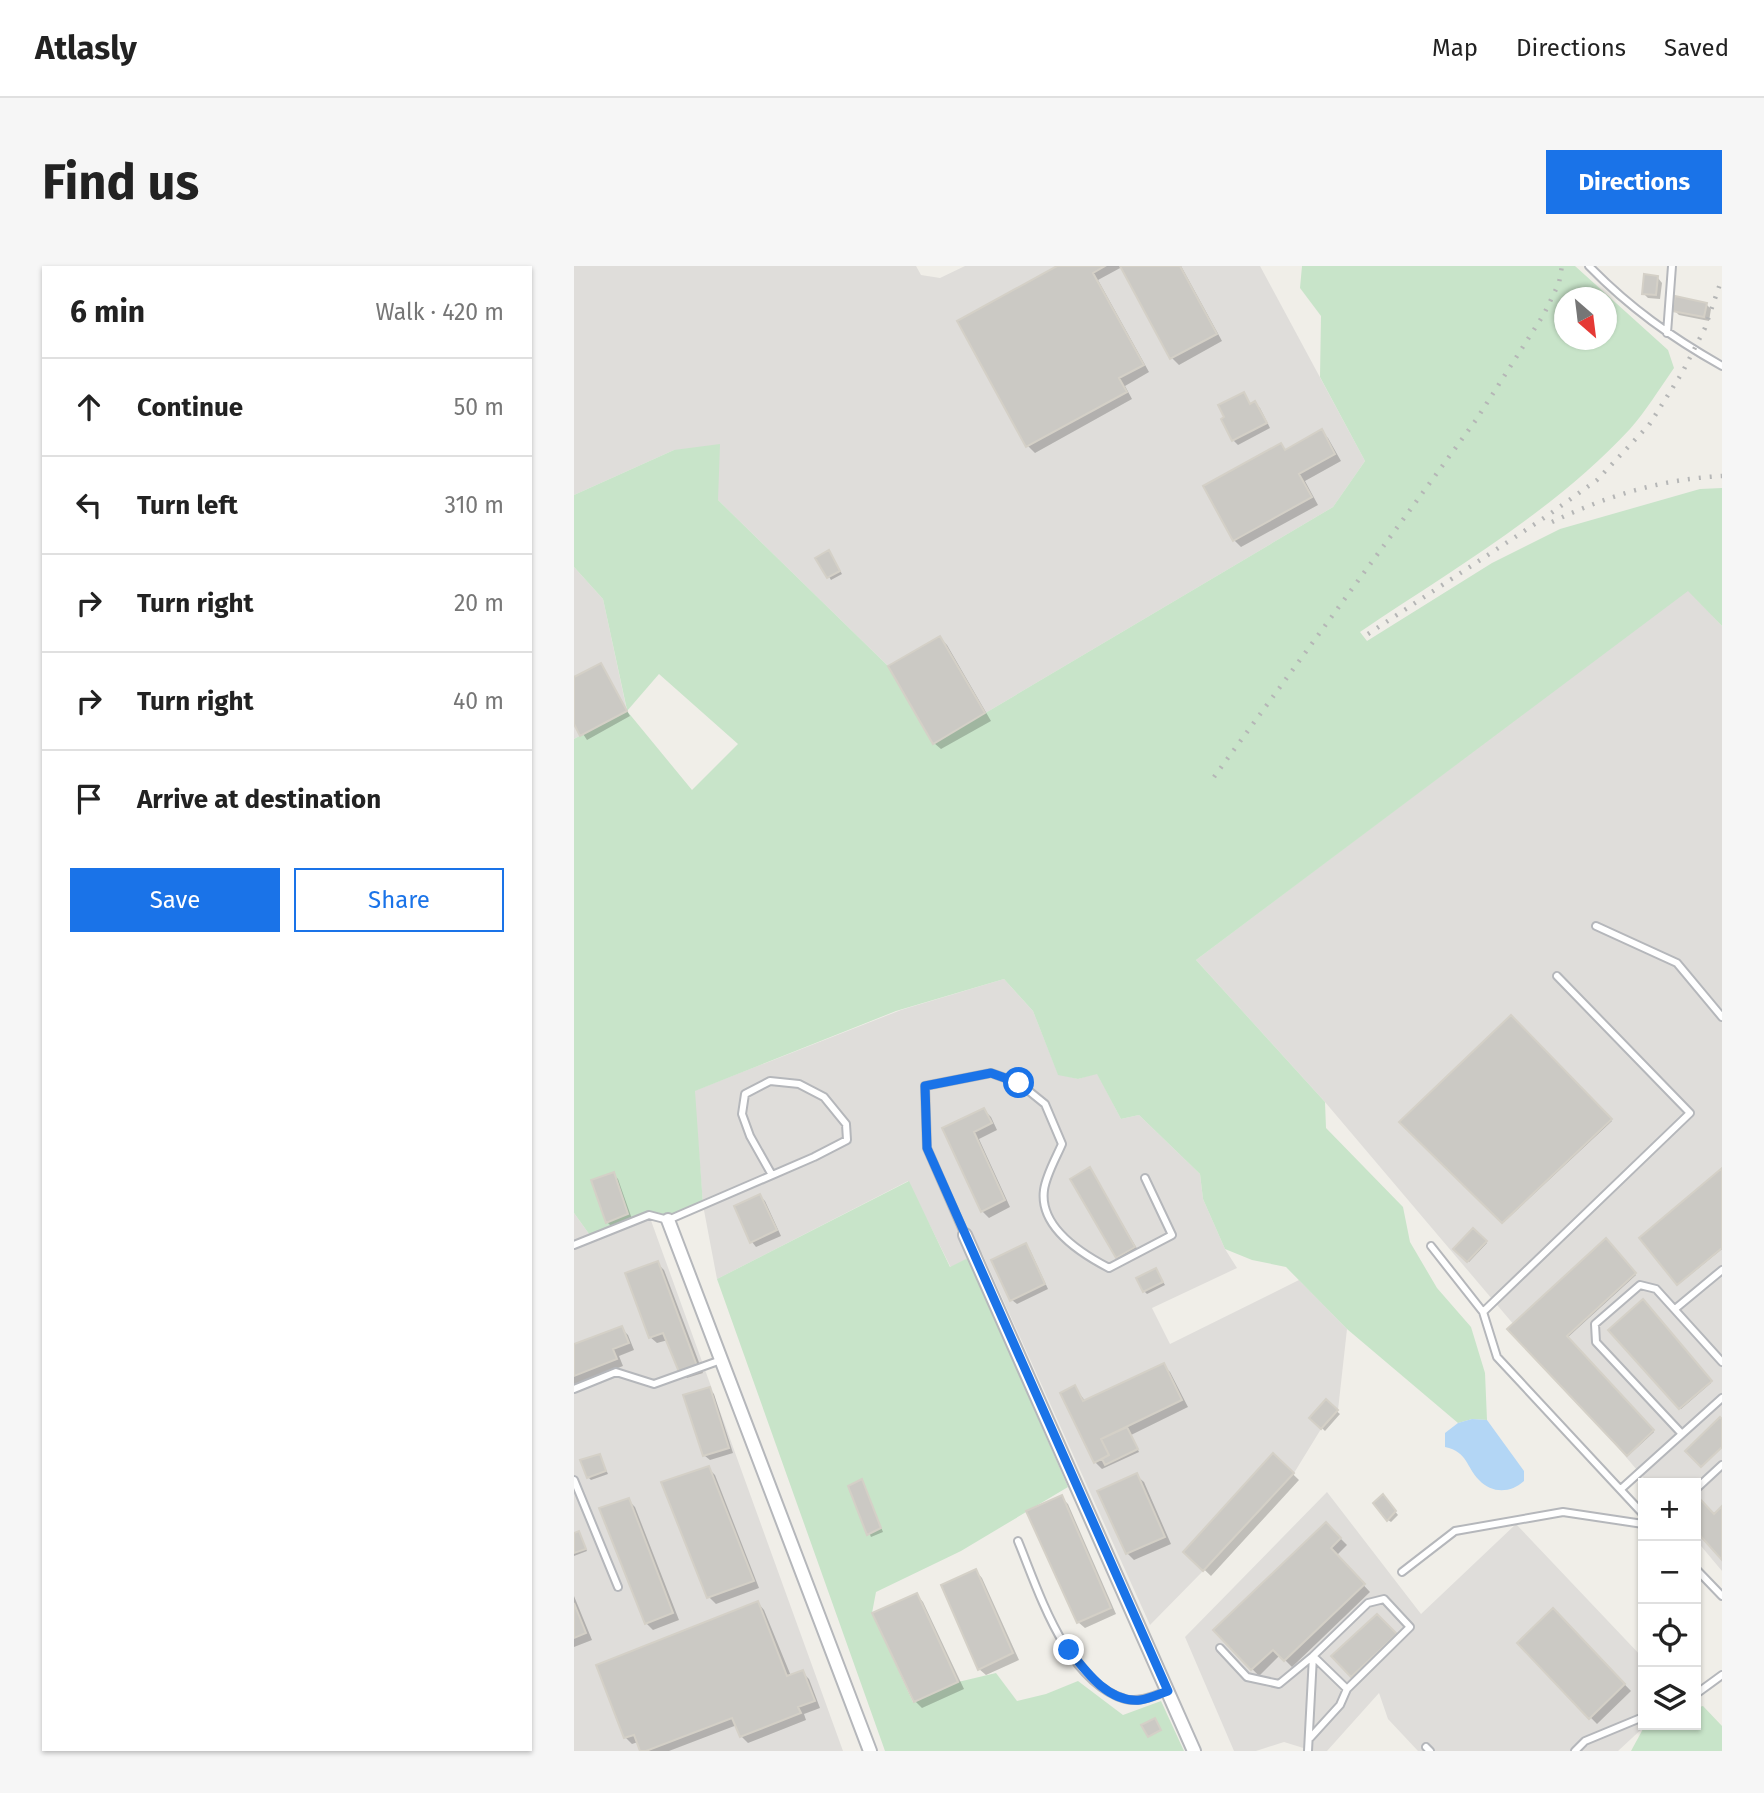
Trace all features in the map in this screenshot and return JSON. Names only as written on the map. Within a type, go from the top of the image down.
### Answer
[{"type":"street","points":[[668,1220],[870,1751]]},
{"type":"street","points":[[965,1235],[1194,1751]]},
{"type":"lane","points":[[1589,266],[1616,293],[1667,333],[1722,366]]},
{"type":"lane","points":[[1667,333],[1672,266]]},
{"type":"lane","points":[[1596,926],[1676,963],[1722,1017]]},
{"type":"lane","points":[[1483,1312],[1690,1113],[1557,975]]},
{"type":"lane","points":[[965,1235],[927,1148],[925,1086],[991,1073],[1019,1083],[1045,1104],[1062,1144],[1044,1188],[1044,1211],[1077,1248],[1109,1268],[1172,1235],[1145,1178]]},
{"type":"lane","points":[[574,1245],[649,1214],[668,1220],[772,1175],[846,1140],[846,1124],[824,1097],[799,1084],[769,1081],[745,1094],[742,1114],[750,1136],[772,1175]]},
{"type":"lane","points":[[1431,1246],[1483,1312],[1497,1357],[1638,1509]]},
{"type":"lane","points":[[1675,1309],[1722,1270]]},
{"type":"lane","points":[[1682,1434],[1596,1342],[1595,1324],[1640,1285],[1656,1289],[1722,1362]]},
{"type":"lane","points":[[574,1389],[616,1372],[654,1384],[721,1360]]},
{"type":"lane","points":[[1620,1489],[1722,1398]]},
{"type":"lane","points":[[1701,1484],[1722,1465]]},
{"type":"lane","points":[[574,1480],[618,1587]]},
{"type":"lane","points":[[1402,1572],[1455,1531],[1563,1512],[1638,1523]]},
{"type":"lane","points":[[1018,1541],[1053,1626],[1086,1673],[1106,1689],[1127,1699],[1143,1700],[1168,1691]]},
{"type":"lane","points":[[1701,1574],[1722,1596]]},
{"type":"lane","points":[[1220,1648],[1247,1677],[1279,1684],[1313,1656],[1368,1603],[1384,1599],[1410,1627],[1347,1689],[1340,1705],[1310,1738]]},
{"type":"lane","points":[[1313,1656],[1347,1689]]},
{"type":"lane","points":[[1308,1751],[1313,1656]]},
{"type":"lane","points":[[1701,1690],[1722,1675]]},
{"type":"lane","points":[[1575,1751],[1585,1741],[1638,1719]]},
{"type":"shaded area","points":[[574,266],[916,266],[921,275],[940,278],[965,266],[1260,266],[1365,461],[1333,507],[933,744],[888,666],[718,500],[674,450],[574,495]]},
{"type":"shaded area","points":[[574,567],[603,599],[627,711],[574,739]]},
{"type":"shaded area","points":[[1688,590],[1722,626],[1722,1571],[1701,1546],[1701,1478],[1644,1478],[1325,1102],[1196,960]]},
{"type":"shaded area","points":[[1004,979],[1033,1011],[1058,1074],[1078,1079],[1097,1073],[1121,1119],[1139,1115],[1200,1174],[1203,1199],[1225,1249],[1237,1268],[1152,1308],[1170,1344],[1299,1280],[1347,1329],[1338,1410],[1321,1429],[1294,1473],[1150,1625],[982,1253],[951,1268],[908,1181],[717,1279],[703,1205],[694,1091],[901,1010]]},
{"type":"shaded area","points":[[574,1213],[592,1238],[649,1215],[843,1751],[574,1751]]},
{"type":"shaded area","points":[[1327,1492],[1421,1614],[1516,1524],[1638,1653],[1638,1730],[1641,1730],[1618,1751],[1418,1751],[1388,1719],[1379,1693],[1327,1751],[1313,1751],[1284,1742],[1256,1751],[1234,1751],[1185,1637]]},
{"type":"green space","points":[[1302,266],[1575,266],[1598,287],[1554,287],[1554,350],[1617,350],[1617,304],[1668,350],[1674,368],[1636,422],[1600,459],[1501,538],[1360,632],[1367,641],[1492,563],[1560,529],[1700,489],[1722,488],[1722,626],[1688,591],[1196,960],[1325,1102],[1326,1128],[1403,1207],[1410,1242],[1437,1288],[1471,1327],[1485,1373],[1487,1420],[1472,1419],[1458,1423],[1347,1329],[1286,1267],[1252,1260],[1225,1249],[1203,1199],[1200,1174],[1139,1115],[1121,1119],[1097,1074],[1078,1079],[1058,1075],[1033,1011],[1004,979],[896,1011],[695,1091],[703,1205],[668,1220],[649,1215],[592,1238],[574,1213],[574,739],[627,710],[603,599],[574,567],[574,495],[674,450],[720,444],[718,500],[888,666],[933,744],[1333,507],[1365,461],[1320,377],[1321,316],[1300,288]],"holes":[[[659,674],[738,744],[692,790],[627,711]]]},
{"type":"green space","points":[[909,1181],[950,1267],[968,1258],[1068,1487],[961,1551],[876,1592],[872,1613],[913,1702],[958,1682],[996,1673],[1017,1701],[1046,1694],[1078,1681],[1123,1715],[1161,1701],[1184,1751],[885,1751],[717,1279]]},
{"type":"green space","points":[[1701,1707],[1722,1726],[1722,1751],[1631,1751],[1642,1730],[1701,1730]]},
{"type":"water","points":[[1472,1419],[1487,1420],[1524,1471],[1524,1481],[1519,1485],[1507,1490],[1496,1490],[1484,1485],[1458,1452],[1445,1447],[1445,1433],[1458,1423]]},
{"type":"building","points":[[1057,266],[1105,266],[1093,273],[1144,365],[1119,378],[1127,392],[1026,447],[957,321]]},
{"type":"building","points":[[1120,266],[1180,266],[1217,334],[1170,359]]},
{"type":"building","points":[[1644,274],[1658,276],[1656,295],[1642,294]]},
{"type":"building","points":[[1675,296],[1707,303],[1704,317],[1672,311]]},
{"type":"building","points":[[1244,392],[1250,404],[1255,401],[1267,423],[1232,441],[1221,419],[1224,417],[1218,405]]},
{"type":"building","points":[[1322,429],[1335,454],[1299,474],[1312,497],[1233,541],[1203,486],[1281,443],[1285,450]]},
{"type":"building","points":[[829,550],[840,571],[827,578],[815,558]]},
{"type":"building","points":[[940,636],[985,713],[933,744],[888,666]]},
{"type":"building","points":[[601,663],[627,711],[580,736],[574,724],[574,677]]},
{"type":"building","points":[[1511,1015],[1612,1119],[1502,1223],[1399,1122]]},
{"type":"building","points":[[984,1108],[992,1123],[974,1132],[1005,1200],[981,1212],[942,1128]]},
{"type":"building","points":[[1090,1167],[1135,1247],[1116,1258],[1070,1179]]},
{"type":"building","points":[[1722,1168],[1722,1248],[1677,1285],[1639,1238]]},
{"type":"building","points":[[614,1172],[628,1214],[606,1223],[591,1180]]},
{"type":"building","points":[[760,1194],[777,1230],[750,1243],[734,1206]]},
{"type":"building","points":[[1473,1228],[1487,1241],[1467,1262],[1453,1249]]},
{"type":"building","points":[[1606,1238],[1636,1273],[1567,1336],[1654,1430],[1627,1456],[1507,1329]]},
{"type":"building","points":[[1026,1243],[1045,1284],[1010,1301],[991,1260]]},
{"type":"building","points":[[658,1261],[697,1366],[679,1372],[663,1333],[649,1338],[625,1273]]},
{"type":"building","points":[[1156,1268],[1163,1282],[1143,1292],[1136,1278]]},
{"type":"building","points":[[1643,1299],[1712,1381],[1679,1409],[1608,1330]]},
{"type":"building","points":[[622,1326],[629,1343],[613,1349],[617,1359],[574,1376],[574,1344]]},
{"type":"building","points":[[1164,1363],[1182,1400],[1101,1439],[1109,1455],[1094,1463],[1060,1393],[1075,1385],[1083,1401]]},
{"type":"building","points":[[710,1387],[729,1448],[703,1456],[683,1395]]},
{"type":"building","points":[[1326,1399],[1338,1410],[1321,1429],[1309,1418]]},
{"type":"building","points":[[1720,1417],[1722,1447],[1701,1467],[1685,1451]]},
{"type":"building","points":[[1127,1427],[1138,1449],[1105,1465],[1102,1459],[1109,1455],[1101,1439]]},
{"type":"building","points":[[1273,1453],[1294,1473],[1203,1571],[1183,1552]]},
{"type":"building","points":[[600,1454],[606,1471],[587,1478],[580,1460]]},
{"type":"building","points":[[709,1466],[754,1581],[707,1598],[661,1482]]},
{"type":"building","points":[[1137,1473],[1165,1537],[1126,1554],[1097,1491]]},
{"type":"building","points":[[862,1479],[881,1528],[867,1535],[848,1486]]},
{"type":"building","points":[[1383,1494],[1396,1511],[1387,1521],[1373,1503]]},
{"type":"building","points":[[1062,1495],[1111,1608],[1077,1623],[1026,1511]]},
{"type":"building","points":[[629,1498],[673,1613],[645,1624],[599,1508]]},
{"type":"building","points":[[1701,1500],[1714,1514],[1722,1506],[1722,1560],[1701,1537]]},
{"type":"building","points":[[1326,1522],[1341,1538],[1331,1548],[1365,1584],[1284,1661],[1273,1650],[1251,1670],[1213,1630]]},
{"type":"building","points":[[579,1531],[586,1549],[574,1553],[574,1533]]},
{"type":"building","points":[[976,1569],[1013,1653],[978,1670],[941,1585]]},
{"type":"building","points":[[917,1593],[958,1682],[914,1702],[872,1613]]},
{"type":"building","points":[[758,1601],[787,1676],[803,1670],[815,1701],[798,1707],[801,1713],[740,1737],[732,1718],[646,1751],[640,1751],[634,1735],[624,1738],[596,1665]]},
{"type":"building","points":[[574,1603],[586,1633],[574,1638]]},
{"type":"building","points":[[1553,1608],[1625,1684],[1589,1719],[1517,1643]]},
{"type":"building","points":[[1377,1614],[1397,1634],[1351,1677],[1331,1656]]},
{"type":"building","points":[[1155,1718],[1161,1730],[1148,1737],[1141,1725]]},
{"type":"railway","points":[[1214,777],[1476,420],[1544,314],[1559,283],[1562,266]]},
{"type":"railway","points":[[1368,634],[1597,480],[1649,425],[1682,373],[1705,328],[1722,278]]},
{"type":"railway","points":[[1552,522],[1635,490],[1722,476]]},
{"type":"route","points":[[1019,1083],[991,1073],[925,1086],[927,1148],[1168,1691],[1143,1700],[1127,1699],[1106,1689],[1086,1673],[1069,1650]]}]
